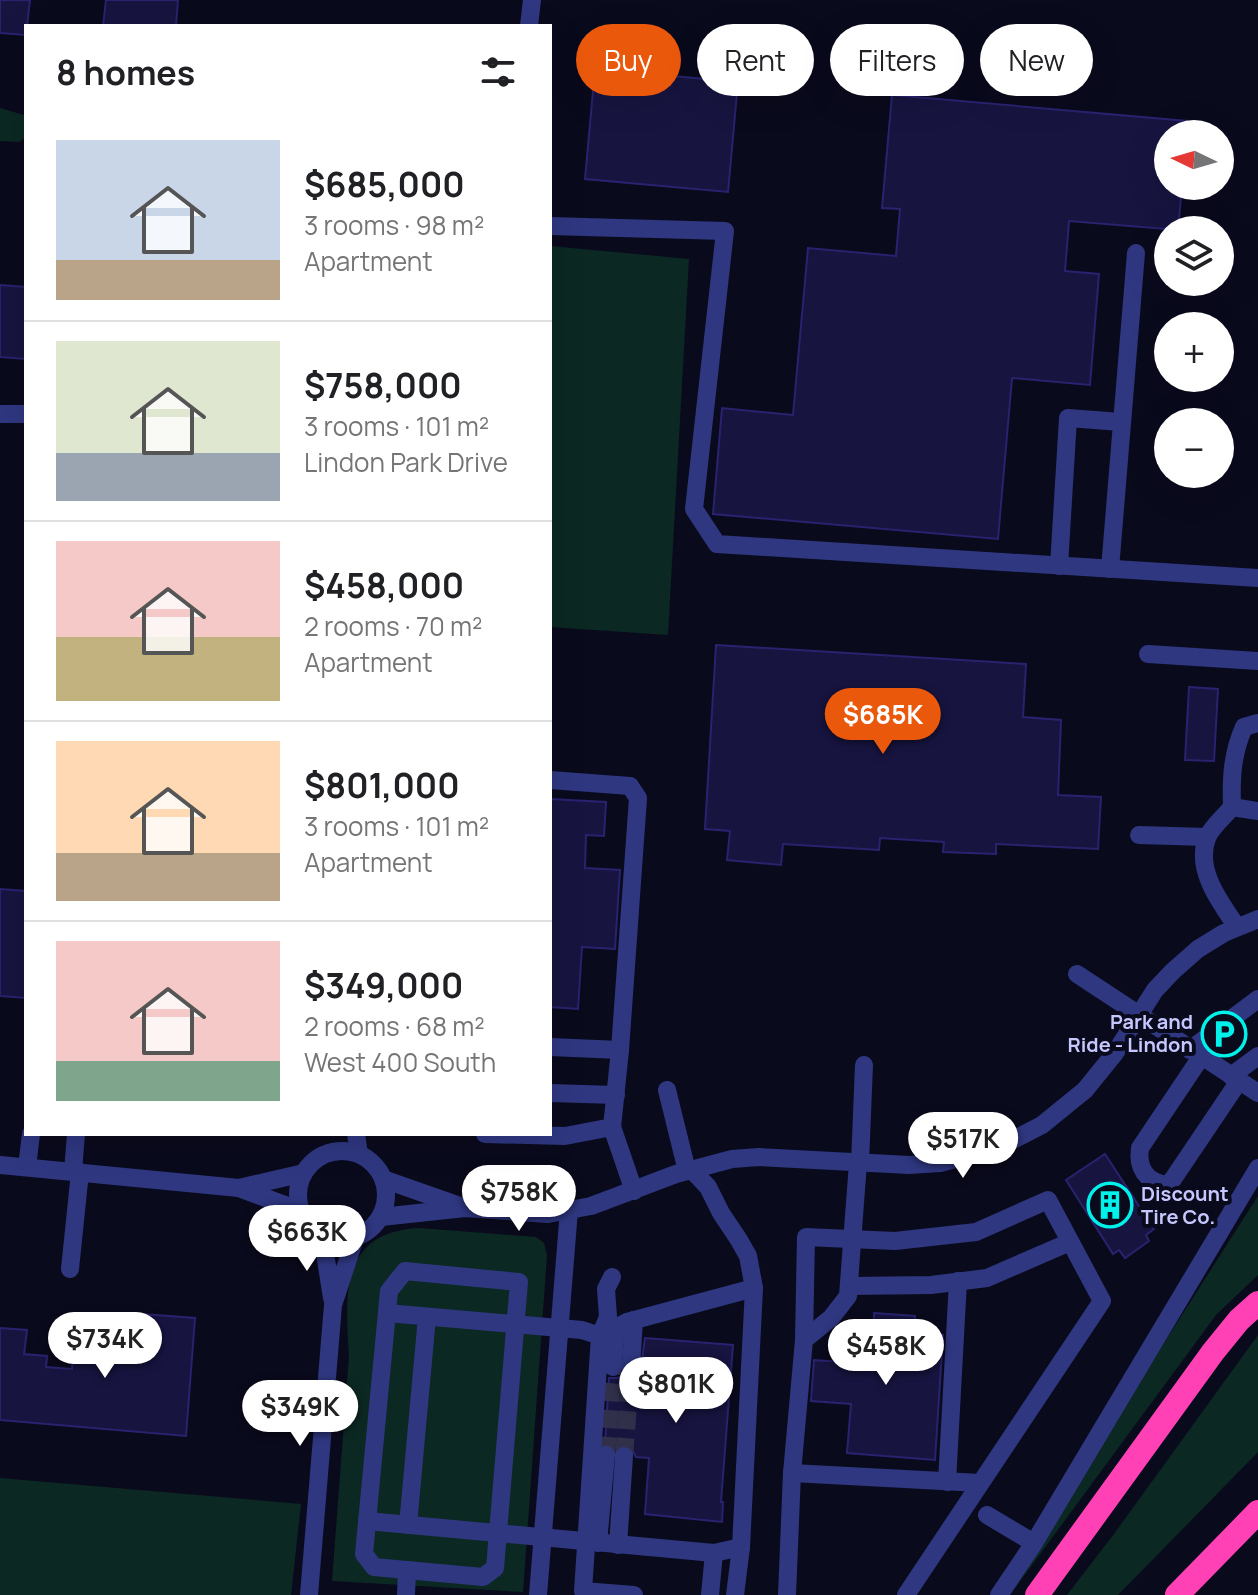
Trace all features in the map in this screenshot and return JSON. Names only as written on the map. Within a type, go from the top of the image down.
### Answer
[{"type":"highway","points":[[1037,1595],[1213,1352],[1239,1320],[1258,1303]]},
{"type":"highway","points":[[1177,1595],[1258,1512]]},
{"type":"street","points":[[529,24],[532,0]]},
{"type":"street","points":[[552,226],[725,231],[694,509],[717,544],[1258,578]]},
{"type":"street","points":[[1110,569],[1136,253]]},
{"type":"street","points":[[0,414],[24,414]]},
{"type":"street","points":[[1059,566],[1068,418],[1121,422]]},
{"type":"street","points":[[1148,654],[1258,661]]},
{"type":"street","points":[[1237,927],[1211,889],[1205,859],[1207,837],[1232,807],[1231,774],[1235,747],[1244,727],[1258,723]]},
{"type":"street","points":[[552,780],[630,786],[638,798],[612,1127],[634,1191]]},
{"type":"street","points":[[1232,807],[1258,811]]},
{"type":"street","points":[[1139,835],[1207,837]]},
{"type":"street","points":[[381,1217],[465,1208],[548,1214],[591,1206],[690,1170],[732,1159],[759,1157],[909,1165],[940,1163],[983,1153],[1022,1137],[1064,1110],[1115,1053],[1139,1013],[1173,971],[1198,949],[1258,919]]},
{"type":"street","points":[[1077,974],[1258,1093]]},
{"type":"street","points":[[1258,999],[1196,1054],[1140,1148],[1139,1162],[1155,1183],[1167,1185],[1173,1179],[1235,1078],[1258,1056]]},
{"type":"street","points":[[552,1047],[620,1050]]},
{"type":"street","points":[[804,1340],[831,1318],[848,1296],[864,1065]]},
{"type":"street","points":[[667,1090],[690,1170],[708,1187],[748,1256],[754,1288],[741,1547],[735,1595]]},
{"type":"street","points":[[552,1093],[616,1095]]},
{"type":"street","points":[[552,1136],[612,1127]]},
{"type":"street","points":[[27,1167],[31,1136]]},
{"type":"street","points":[[70,1269],[76,1136]]},
{"type":"street","points":[[326,1154],[331,1136]]},
{"type":"street","points":[[356,1136],[359,1154]]},
{"type":"street","points":[[344,1151],[359,1154],[375,1166],[383,1179],[386,1202],[381,1217],[369,1231],[355,1238],[337,1239],[322,1234],[309,1224],[301,1211],[299,1187],[304,1173],[326,1154],[344,1151]]},
{"type":"street","points":[[0,1165],[239,1188],[301,1211]]},
{"type":"street","points":[[999,1595],[1034,1543],[1258,1168]]},
{"type":"street","points":[[239,1188],[304,1173]]},
{"type":"street","points":[[383,1179],[465,1208]]},
{"type":"street","points":[[787,1595],[792,1473],[804,1340],[806,1237],[895,1241],[976,1232],[1048,1200],[1102,1301],[906,1595]]},
{"type":"street","points":[[538,1595],[569,1210]]},
{"type":"street","points":[[322,1234],[333,1305]]},
{"type":"street","points":[[309,1595],[333,1305],[355,1238]]},
{"type":"street","points":[[849,1286],[931,1285],[987,1278],[1070,1242]]},
{"type":"street","points":[[405,1271],[519,1282],[516,1325],[495,1568],[483,1577],[374,1567],[364,1554],[389,1291],[405,1271]]},
{"type":"street","points":[[612,1277],[606,1289],[608,1317],[619,1326],[622,1367]]},
{"type":"street","points":[[947,1482],[958,1281]]},
{"type":"street","points":[[387,1313],[582,1330],[619,1326],[754,1288]]},
{"type":"street","points":[[408,1525],[427,1317]]},
{"type":"street","points":[[602,1543],[619,1326]]},
{"type":"street","points":[[615,1455],[602,1543],[583,1591],[634,1595]]},
{"type":"street","points":[[792,1473],[980,1483]]},
{"type":"street","points":[[987,1515],[1034,1543]]},
{"type":"street","points":[[367,1521],[714,1553],[741,1547]]},
{"type":"street","points":[[710,1595],[714,1553]]},
{"type":"street","points":[[406,1595],[407,1570]]},
{"type":"green space","points":[[0,108],[24,115],[24,139],[19,142],[0,141]]},
{"type":"green space","points":[[552,246],[689,259],[668,635],[552,627]]},
{"type":"green space","points":[[1258,1196],[1258,1275],[1216,1315],[1010,1595],[1003,1595]]},
{"type":"green space","points":[[419,1228],[536,1237],[544,1243],[547,1255],[523,1592],[332,1581],[349,1356],[347,1310],[353,1270],[361,1254],[374,1241],[393,1232]]},
{"type":"green space","points":[[1258,1335],[1258,1452],[1118,1595],[1067,1595],[1114,1534]]},
{"type":"green space","points":[[0,1478],[301,1504],[291,1595],[0,1595]]},
{"type":"building","points":[[0,0],[30,0],[24,35],[0,33]]},
{"type":"building","points":[[106,0],[178,0],[176,24],[103,24]]},
{"type":"building","points":[[681,77],[697,78],[697,96],[737,96],[728,192],[585,179],[593,96],[681,96]]},
{"type":"building","points":[[892,96],[1176,120],[1154,120],[1154,200],[1181,200],[1179,216],[1154,216],[1154,228],[1069,221],[1065,271],[1099,274],[1090,385],[1012,378],[998,539],[713,514],[722,408],[793,415],[808,248],[896,256],[900,209],[882,208]]},
{"type":"building","points":[[0,285],[24,287],[24,359],[0,357]]},
{"type":"building","points":[[716,645],[1026,664],[1023,717],[1061,720],[1058,795],[1101,797],[1098,849],[996,844],[996,854],[943,852],[944,842],[880,838],[879,850],[783,844],[781,865],[727,860],[730,831],[705,829]]},
{"type":"building","points":[[1189,687],[1218,689],[1214,761],[1185,760]]},
{"type":"building","points":[[552,799],[606,802],[604,836],[586,835],[585,868],[620,870],[615,949],[582,947],[578,1009],[552,1007]]},
{"type":"building","points":[[0,889],[24,891],[24,998],[0,996]]},
{"type":"building","name":"Discount Tire Co.","points":[[1105,1154],[1154,1229],[1146,1235],[1149,1241],[1125,1258],[1119,1250],[1113,1254],[1066,1180]]},
{"type":"building","points":[[129,1313],[195,1318],[186,1436],[0,1420],[0,1328],[27,1330],[24,1354],[47,1356],[46,1367],[72,1369],[73,1355],[96,1357],[97,1338],[127,1340]]},
{"type":"building","points":[[874,1313],[915,1316],[914,1333],[943,1335],[935,1460],[847,1453],[851,1404],[811,1401],[814,1360],[843,1362],[846,1324],[874,1326]]},
{"type":"building","points":[[645,1338],[733,1345],[722,1522],[645,1514],[649,1458],[636,1457],[630,1446],[624,1444],[615,1448],[605,1443],[609,1378],[622,1375],[631,1379],[640,1374]]},
{"type":"tunnel","points":[[606,1455],[613,1367]]},
{"type":"tunnel","points":[[624,1456],[631,1367]]},
{"type":"place","name":"Park and Ride - Lindon","points":[[1224,1034]]},
{"type":"place","name":"Discount Tire Co.","points":[[1110,1205]]}]
